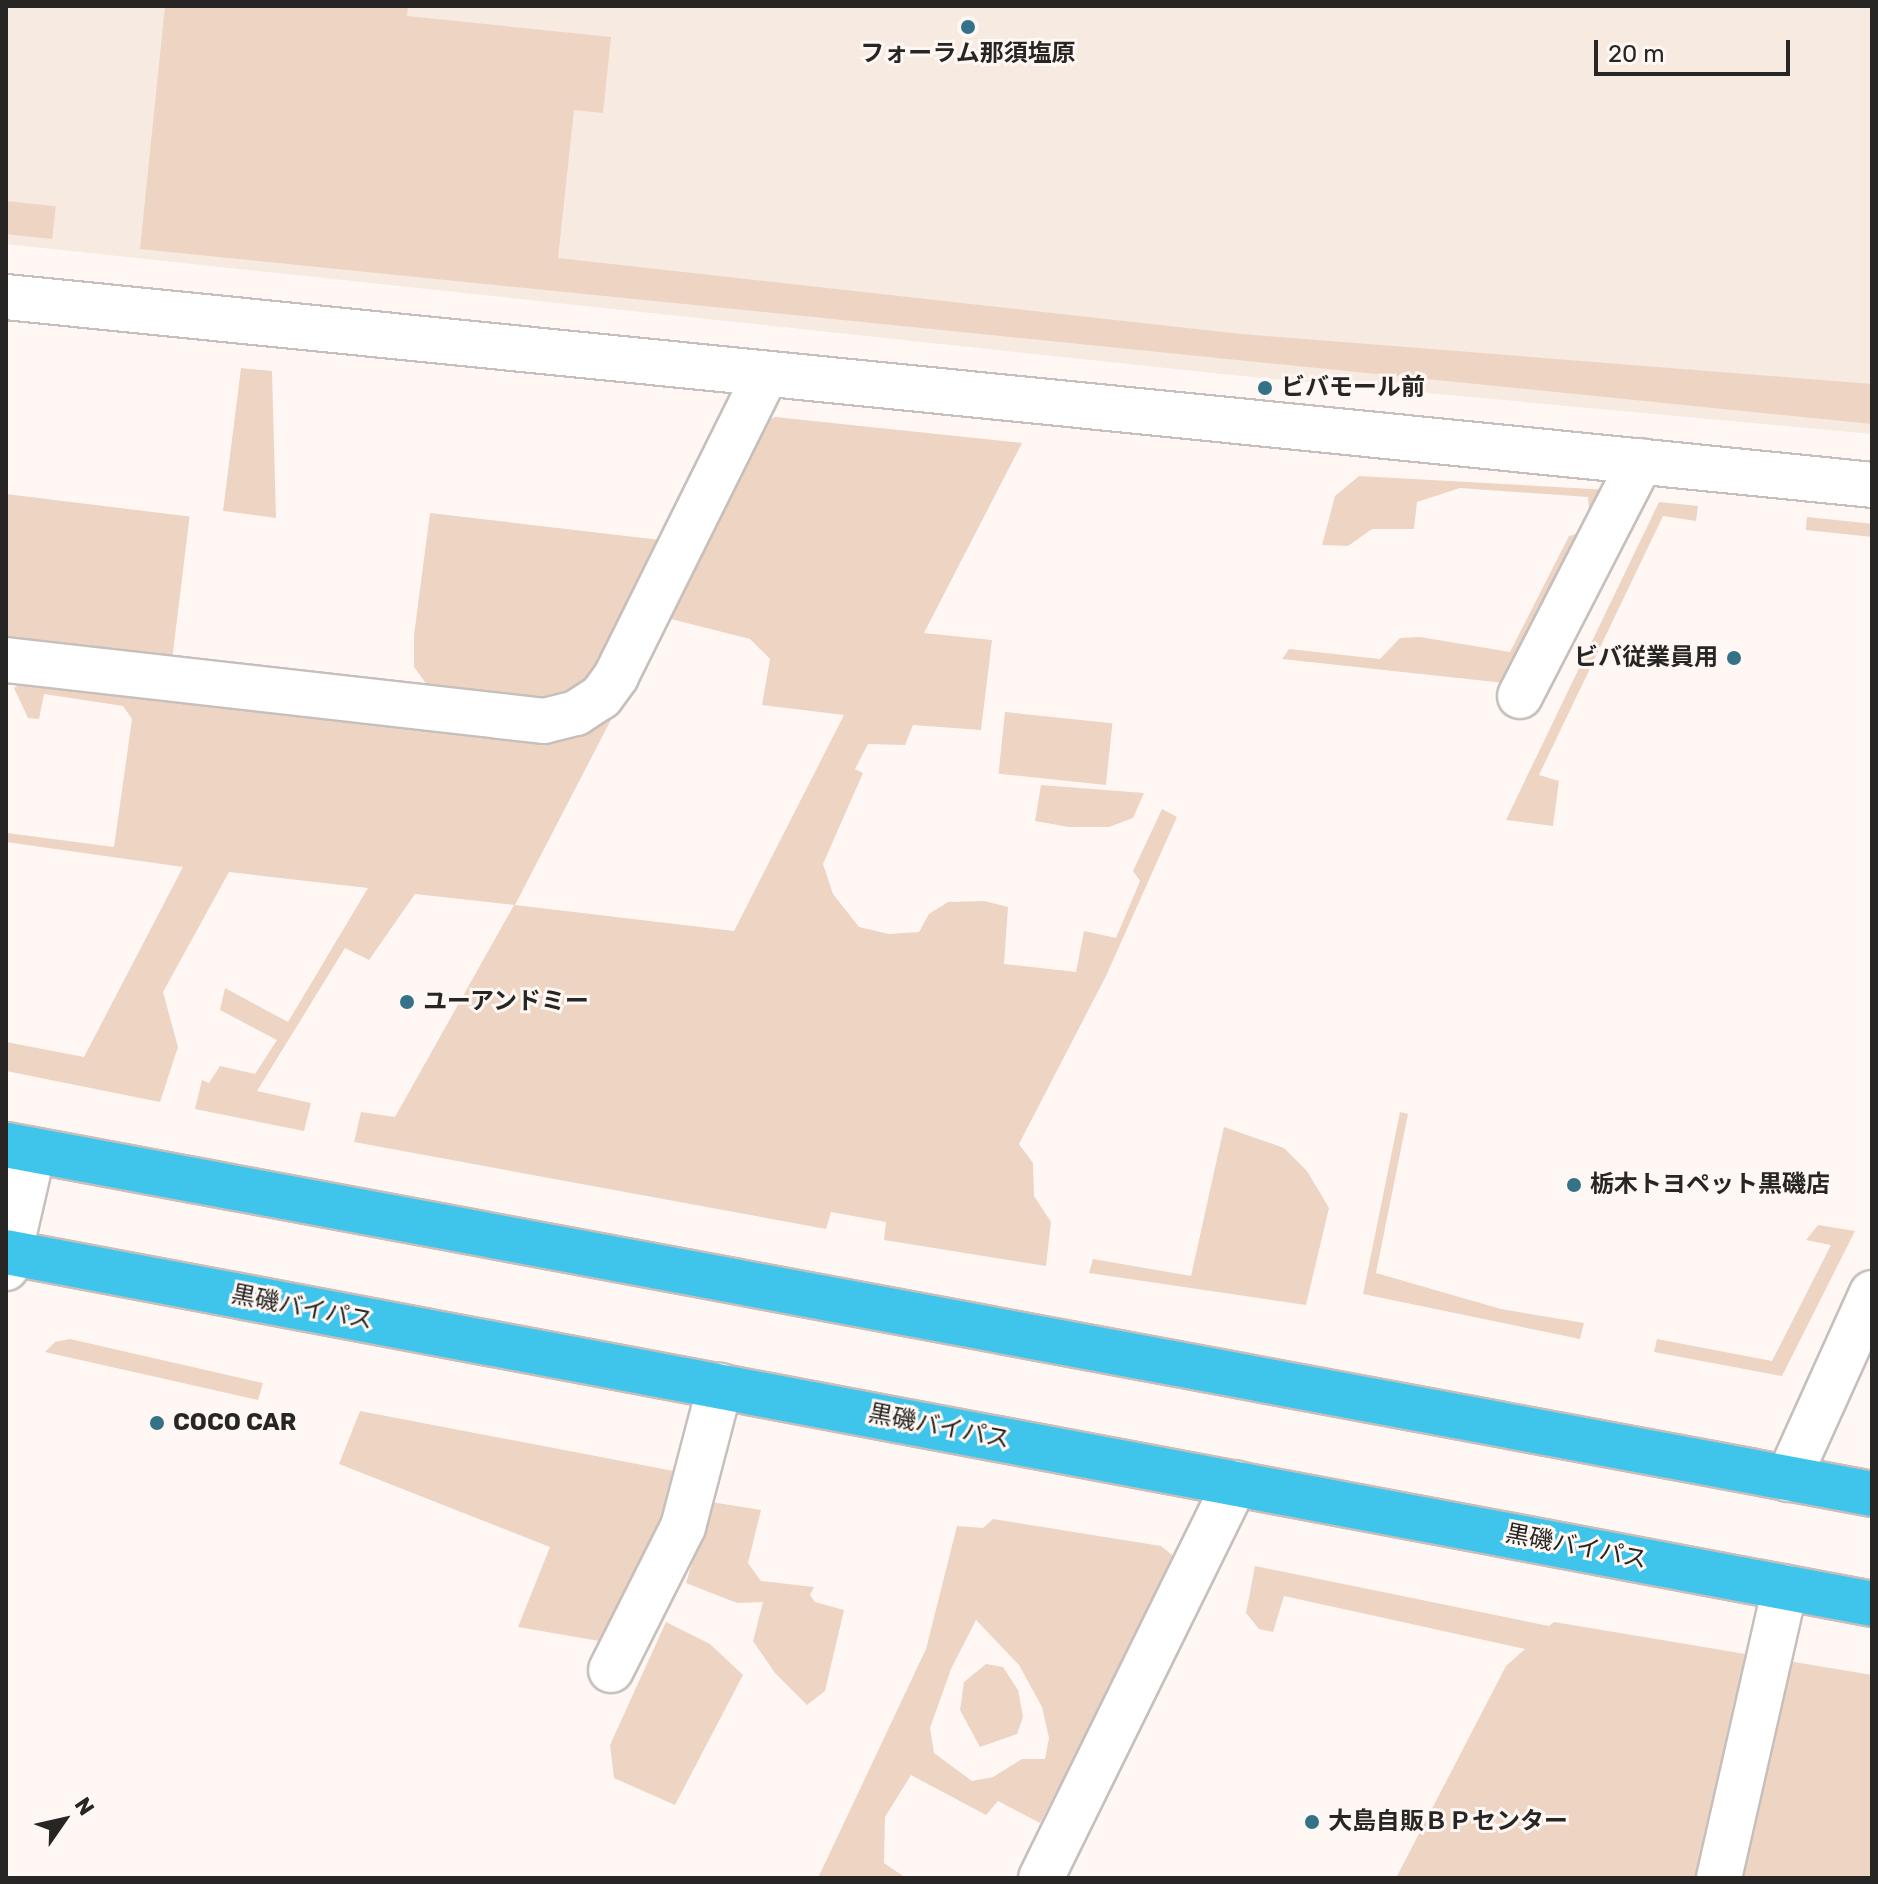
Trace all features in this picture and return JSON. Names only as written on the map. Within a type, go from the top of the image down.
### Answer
[{"type":"highway","points":[[20,1148],[1872,1494]]},
{"type":"highway","name":"黒磯バイパス","points":[[7,1258],[720,1386],[1872,1604]]},
{"type":"street","points":[[6,297],[1872,485]]},
{"type":"street","points":[[6,660],[544,721],[576,713],[601,697],[616,676],[766,374]]},
{"type":"street","points":[[1520,696],[1641,461]]},
{"type":"street","points":[[7,1258],[20,1148]]},
{"type":"street","points":[[1788,1479],[1872,1293]]},
{"type":"street","points":[[611,1670],[683,1527],[720,1386]]},
{"type":"street","points":[[1041,1878],[1235,1483]]},
{"type":"street","points":[[1719,1878],[1785,1587]]},
{"type":"shaded area","points":[[6,6],[1872,6],[1872,434],[1232,375],[6,244]]},
{"type":"shaded area","points":[[165,6],[408,6],[407,16],[611,37],[603,113],[574,110],[558,258],[1241,334],[1872,384],[1872,424],[140,249]]},
{"type":"shaded area","points":[[6,201],[56,206],[52,239],[6,234]]},
{"type":"shaded area","points":[[241,368],[272,371],[276,518],[223,511]]},
{"type":"shaded area","points":[[775,417],[1022,443],[924,633],[992,640],[981,730],[913,725],[905,745],[868,744],[855,769],[863,773],[823,864],[833,894],[859,927],[889,934],[919,932],[929,914],[948,902],[984,901],[1008,907],[1004,964],[1076,972],[1084,931],[1116,938],[1140,881],[1133,871],[1162,809],[1177,817],[1106,976],[1019,1144],[1033,1163],[1034,1196],[1051,1222],[1046,1266],[884,1240],[886,1222],[831,1212],[826,1229],[354,1142],[361,1112],[395,1117],[514,905],[415,894],[369,960],[345,948],[257,1091],[311,1103],[304,1131],[195,1109],[202,1080],[209,1083],[220,1066],[255,1074],[277,1040],[220,1010],[225,988],[288,1022],[368,888],[229,872],[163,992],[178,1047],[160,1102],[6,1071],[6,1042],[84,1057],[183,867],[6,842],[6,829],[7,833],[114,847],[132,719],[123,706],[44,694],[39,719],[28,718],[14,688],[34,676],[544,739],[628,687],[515,905],[734,931],[844,715],[762,705],[770,659],[750,639],[663,617],[755,427]]},
{"type":"shaded area","points":[[1359,476],[1610,490],[1514,684],[1282,659],[1289,649],[1380,659],[1400,638],[1420,637],[1510,652],[1569,536],[1580,533],[1589,510],[1588,497],[1460,488],[1417,502],[1414,529],[1372,529],[1348,546],[1322,545],[1335,496]]},
{"type":"shaded area","points":[[6,494],[190,517],[172,659],[6,639]]},
{"type":"shaded area","points":[[1659,502],[1698,506],[1696,521],[1663,516],[1539,775],[1559,781],[1553,826],[1506,820]]},
{"type":"shaded area","points":[[430,513],[669,541],[593,681],[549,703],[433,693],[414,667],[414,635]]},
{"type":"shaded area","points":[[1807,517],[1872,524],[1870,537],[1806,530]]},
{"type":"shaded area","points":[[1005,712],[1112,723],[1106,785],[999,774]]},
{"type":"shaded area","points":[[1041,785],[1144,793],[1133,818],[1109,827],[1069,827],[1035,821]]},
{"type":"shaded area","points":[[1400,1112],[1408,1114],[1376,1273],[1501,1309],[1584,1323],[1580,1339],[1363,1294]]},
{"type":"shaded area","points":[[1224,1127],[1284,1148],[1307,1171],[1329,1208],[1306,1305],[1089,1273],[1093,1259],[1191,1276]]},
{"type":"shaded area","points":[[1818,1225],[1855,1231],[1782,1376],[1654,1352],[1657,1339],[1772,1361],[1831,1245],[1806,1240]]},
{"type":"shaded area","points":[[70,1339],[263,1383],[258,1400],[45,1352],[55,1342]]},
{"type":"shaded area","points":[[360,1411],[679,1472],[666,1522],[605,1642],[518,1627],[550,1547],[339,1464]]},
{"type":"shaded area","points":[[711,1502],[761,1510],[748,1563],[761,1581],[814,1587],[810,1595],[815,1602],[844,1610],[825,1691],[807,1705],[775,1673],[753,1641],[763,1602],[737,1603],[686,1583]]},
{"type":"shaded area","points":[[993,1519],[1161,1546],[1177,1559],[1040,1823],[998,1801],[986,1815],[911,1775],[885,1817],[884,1863],[906,1878],[818,1878],[926,1649],[957,1526],[983,1528]],"holes":[[[976,1620],[1019,1665],[1042,1707],[1049,1738],[1045,1759],[1022,1759],[993,1777],[972,1781],[934,1753],[930,1728],[951,1669]]]},
{"type":"shaded area","points":[[1255,1566],[1549,1626],[1554,1622],[1872,1675],[1872,1878],[1396,1878],[1506,1666],[1525,1649],[1284,1596],[1273,1632],[1259,1629],[1246,1613]]},
{"type":"shaded area","points":[[666,1622],[710,1644],[743,1675],[675,1805],[614,1778],[610,1745]]},
{"type":"shaded area","points":[[986,1664],[1003,1667],[1018,1690],[1023,1717],[1017,1734],[980,1747],[960,1710],[964,1682]]},
{"type":"place","name":"フォーラム那須塩原","points":[[968,27]]},
{"type":"place","name":"ビバモール前","points":[[1265,388]]},
{"type":"place","name":"ビバ従業員用","points":[[1734,658]]},
{"type":"place","name":"ユーアンドミー","points":[[407,1002]]},
{"type":"place","name":"栃木トヨペット黒磯店","points":[[1574,1185]]},
{"type":"place","name":"COCO CAR","points":[[157,1423]]},
{"type":"place","name":"大島自販ＢＰセンター","points":[[1312,1822]]}]
